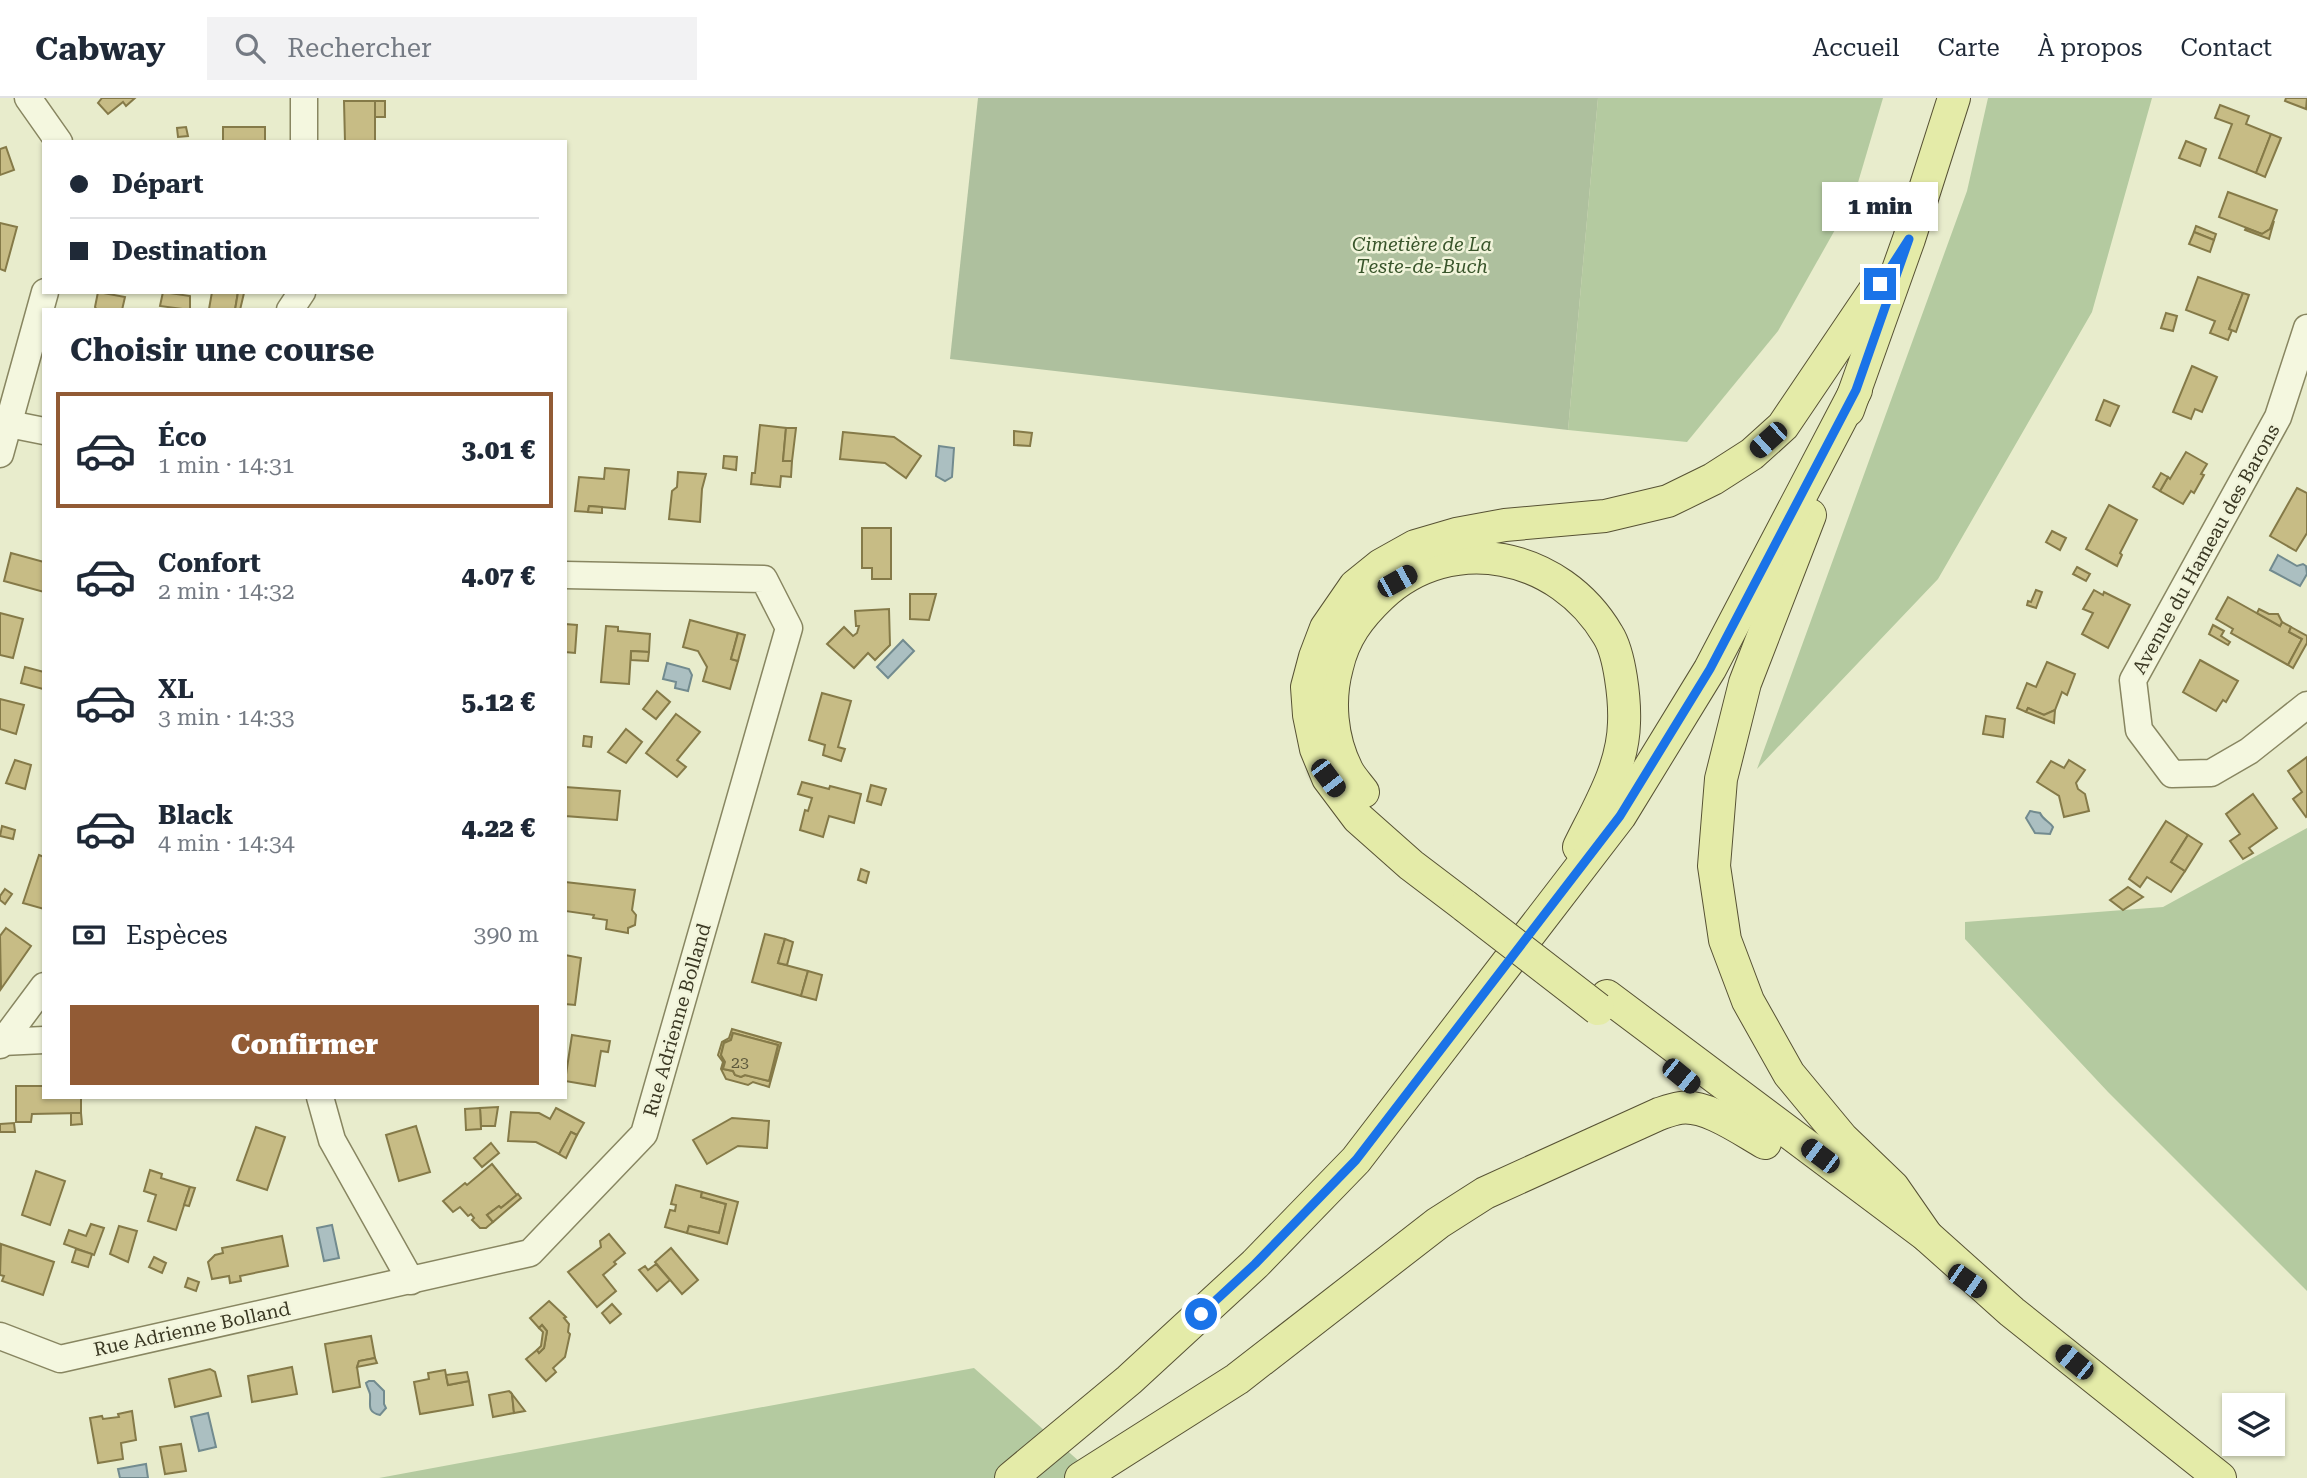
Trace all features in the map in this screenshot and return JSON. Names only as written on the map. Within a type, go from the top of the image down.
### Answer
[{"type":"main road","points":[[1927,1236],[1893,1187],[1842,1138],[1788,1074],[1748,1001],[1725,940],[1714,866],[1721,779],[1745,683],[1791,568],[1856,390],[1909,239],[1954,98]]},
{"type":"main road","points":[[1909,239],[1783,426],[1752,454],[1713,479],[1668,501],[1605,516],[1480,530],[1415,546],[1381,565],[1355,586],[1326,628],[1307,687],[1316,749],[1328,778],[1358,818],[1411,865],[1469,900],[1603,1003],[1927,1236],[2012,1311],[2220,1478]]},
{"type":"main road","points":[[1011,1478],[1129,1380],[1255,1264],[1356,1160],[1620,816],[1710,669],[1856,390]]},
{"type":"main road","points":[[1469,900],[1419,848],[1373,806],[1347,770],[1334,729],[1331,690],[1342,647],[1361,615],[1397,581],[1419,569],[1444,561],[1494,558],[1526,565],[1565,586],[1586,605],[1609,636],[1621,676],[1625,724],[1615,773],[1546,912]]},
{"type":"main road","points":[[1603,1003],[1765,1143]]},
{"type":"main road","points":[[1081,1478],[1237,1379],[1438,1223],[1485,1193],[1659,1114],[1680,1108],[1694,1108],[1710,1113],[1765,1143],[2012,1311]]},
{"type":"street","points":[[28,98],[58,140]]},
{"type":"street","points":[[304,98],[304,140]]},
{"type":"street","points":[[0,454],[44,294]]},
{"type":"street","name":"Avenue du Hameau des Barons","points":[[2307,328],[2278,417],[2133,680],[2139,730],[2172,774],[2211,773],[2249,751],[2307,705]]},
{"type":"street","points":[[9,424],[42,431]]},
{"type":"street","name":"Rue Adrienne Bolland","points":[[0,1336],[60,1359],[530,1253],[644,1134],[789,628],[764,579],[567,575]]},
{"type":"street","points":[[1,1043],[42,989]]},
{"type":"street","points":[[1,1043],[42,1040]]},
{"type":"street","points":[[321,1099],[332,1140],[411,1281]]},
{"type":"green space","name":"Cimetière de La Teste-de-Buch","points":[[978,98],[1598,98],[1568,430],[950,359]]},
{"type":"green space","points":[[1598,98],[1883,98],[1854,196],[1778,331],[1687,442],[1568,430]]},
{"type":"green space","points":[[1988,98],[2152,98],[2092,312],[1938,579],[1757,769],[1967,191]]},
{"type":"green space","points":[[2307,828],[2307,1291],[2108,1092],[1965,939],[1965,922],[2163,907]]},
{"type":"green space","points":[[974,1368],[1098,1478],[379,1478]]},
{"type":"shaded area","points":[[939,446],[954,448],[952,477],[945,481],[936,476]]},
{"type":"shaded area","points":[[2278,555],[2297,566],[2306,566],[2307,574],[2300,586],[2270,570]]},
{"type":"shaded area","points":[[903,640],[914,651],[888,678],[877,667]]},
{"type":"shaded area","points":[[667,663],[689,669],[692,675],[688,691],[675,688],[676,682],[663,679]]},
{"type":"shaded area","points":[[2030,811],[2040,813],[2053,827],[2050,834],[2035,833],[2026,818]]},
{"type":"shaded area","points":[[332,1225],[339,1258],[324,1261],[317,1228]]},
{"type":"shaded area","points":[[374,1381],[384,1391],[386,1408],[380,1415],[371,1410],[366,1383]]},
{"type":"shaded area","points":[[208,1413],[216,1447],[199,1451],[191,1417]]},
{"type":"shaded area","points":[[146,1464],[148,1478],[120,1478],[118,1469]]},
{"type":"building","points":[[102,98],[135,98],[126,106],[123,102],[108,114],[98,103]]},
{"type":"building","points":[[2286,98],[2307,98],[2306,109],[2285,101]]},
{"type":"building","points":[[344,101],[375,101],[375,140],[345,140]]},
{"type":"building","points":[[375,101],[385,101],[385,117],[375,117]]},
{"type":"building","points":[[2220,105],[2249,116],[2246,124],[2271,134],[2256,173],[2219,158],[2232,124],[2215,118]]},
{"type":"building","points":[[186,127],[188,136],[178,137],[177,128]]},
{"type":"building","points":[[223,127],[265,127],[265,140],[223,140]]},
{"type":"building","points":[[2271,134],[2281,138],[2265,177],[2256,173]]},
{"type":"building","points":[[2186,141],[2206,149],[2200,166],[2179,158]]},
{"type":"building","points":[[6,147],[14,170],[0,175],[0,149]]},
{"type":"building","points":[[2228,192],[2277,210],[2270,229],[2262,234],[2219,217]]},
{"type":"building","points":[[2274,221],[2269,239],[2245,230],[2246,228],[2262,234],[2270,229]]},
{"type":"building","points":[[0,223],[17,227],[5,271],[0,269]]},
{"type":"building","points":[[2196,226],[2216,234],[2214,240],[2194,232]]},
{"type":"building","points":[[2194,232],[2214,240],[2210,252],[2189,244]]},
{"type":"building","points":[[2198,277],[2243,293],[2229,329],[2232,330],[2228,340],[2210,333],[2215,321],[2186,310]]},
{"type":"building","points":[[2243,293],[2249,295],[2236,332],[2229,329]]},
{"type":"building","points":[[98,294],[125,297],[122,308],[95,307]]},
{"type":"building","points":[[163,294],[190,296],[190,308],[160,306]]},
{"type":"building","points":[[212,294],[238,294],[235,308],[209,308]]},
{"type":"building","points":[[238,294],[244,294],[240,308],[235,308]]},
{"type":"building","points":[[2166,313],[2177,316],[2173,331],[2161,328]]},
{"type":"building","points":[[2192,366],[2217,377],[2202,412],[2195,409],[2191,419],[2173,412]]},
{"type":"building","points":[[2104,400],[2119,406],[2110,426],[2096,420]]},
{"type":"building","points":[[760,425],[786,428],[783,461],[792,461],[791,477],[781,476],[780,487],[751,484],[752,473],[755,473]]},
{"type":"building","points":[[786,428],[796,428],[792,461],[783,461]]},
{"type":"building","points":[[1014,431],[1032,433],[1030,446],[1014,445]]},
{"type":"building","points":[[843,432],[894,437],[921,456],[906,478],[885,463],[840,459]]},
{"type":"building","points":[[2186,452],[2207,464],[2194,493],[2191,491],[2183,504],[2160,491]]},
{"type":"building","points":[[724,456],[737,457],[736,470],[723,468]]},
{"type":"building","points":[[605,468],[629,470],[625,509],[589,506],[588,512],[575,511],[579,477],[604,479]]},
{"type":"building","points":[[678,472],[706,474],[702,489],[700,522],[669,519],[672,491],[677,487]]},
{"type":"building","points":[[2161,473],[2168,477],[2160,491],[2153,487]]},
{"type":"building","points":[[2297,488],[2307,493],[2307,533],[2296,551],[2270,536]]},
{"type":"building","points":[[2109,505],[2137,520],[2120,553],[2122,555],[2117,566],[2086,549]]},
{"type":"building","points":[[589,506],[602,507],[602,513],[588,512]]},
{"type":"building","points":[[862,528],[891,528],[891,579],[872,579],[872,568],[862,568]]},
{"type":"building","points":[[2052,531],[2066,538],[2060,550],[2046,542]]},
{"type":"building","points":[[11,553],[42,561],[42,591],[4,581]]},
{"type":"building","points":[[2077,567],[2090,574],[2086,581],[2073,574]]},
{"type":"building","points":[[2036,590],[2042,592],[2036,608],[2027,605]]},
{"type":"building","points":[[2094,590],[2130,605],[2108,648],[2082,634],[2093,613],[2083,609]]},
{"type":"building","points":[[910,594],[936,594],[929,620],[910,619]]},
{"type":"building","points":[[2228,597],[2280,626],[2282,622],[2291,627],[2289,632],[2302,639],[2288,665],[2231,633],[2233,629],[2216,619]]},
{"type":"building","points":[[889,609],[890,645],[875,660],[868,653],[854,668],[827,644],[844,627],[853,636],[857,633],[859,626],[856,626],[855,611]]},
{"type":"building","points":[[2259,609],[2269,614],[2278,614],[2282,622],[2280,626],[2257,613]]},
{"type":"building","points":[[0,613],[23,619],[13,658],[0,655]]},
{"type":"building","points":[[690,620],[738,633],[731,659],[738,661],[730,689],[703,681],[707,667],[698,651],[683,647]]},
{"type":"building","points":[[567,624],[577,625],[575,653],[567,652]]},
{"type":"building","points":[[2213,625],[2224,631],[2221,636],[2230,642],[2228,645],[2209,634]]},
{"type":"building","points":[[606,626],[618,627],[618,631],[650,634],[649,652],[631,651],[629,684],[601,682]]},
{"type":"building","points":[[2291,627],[2307,636],[2307,643],[2293,668],[2288,665],[2302,639],[2289,632]]},
{"type":"building","points":[[738,633],[745,635],[738,661],[731,659]]},
{"type":"building","points":[[631,651],[649,652],[648,661],[631,660]]},
{"type":"building","points":[[2200,660],[2238,681],[2226,702],[2223,700],[2216,711],[2183,692]]},
{"type":"building","points":[[2047,662],[2075,674],[2067,695],[2062,692],[2055,710],[2044,715],[2028,708],[2026,712],[2017,708],[2027,683],[2036,687]]},
{"type":"building","points":[[25,667],[42,671],[42,689],[21,683]]},
{"type":"building","points":[[657,691],[670,702],[656,719],[643,709]]},
{"type":"building","points":[[822,693],[851,701],[838,747],[845,749],[841,761],[823,755],[825,745],[809,740]]},
{"type":"building","points":[[0,699],[24,705],[16,734],[0,729]]},
{"type":"building","points":[[2028,708],[2044,715],[2055,710],[2054,723],[2026,712]]},
{"type":"building","points":[[676,714],[700,732],[677,760],[686,767],[677,777],[646,753]]},
{"type":"building","points":[[1986,716],[2005,719],[2003,737],[1983,734]]},
{"type":"building","points":[[626,729],[642,742],[626,763],[608,752]]},
{"type":"building","points":[[584,736],[592,737],[591,747],[583,746]]},
{"type":"building","points":[[2307,757],[2306,817],[2293,799],[2302,792],[2288,771]]},
{"type":"building","points":[[15,760],[31,765],[25,789],[6,783]]},
{"type":"building","points":[[2069,760],[2085,770],[2076,783],[2078,789],[2085,794],[2089,811],[2064,817],[2059,796],[2037,782],[2051,761],[2064,768]]},
{"type":"building","points":[[802,782],[861,794],[854,823],[829,816],[823,837],[800,830],[805,810],[808,811],[812,798],[798,794]]},
{"type":"building","points":[[871,785],[886,789],[881,805],[867,801]]},
{"type":"building","points":[[567,787],[620,791],[617,820],[567,816]]},
{"type":"building","points":[[2253,794],[2277,828],[2249,848],[2253,853],[2243,859],[2230,841],[2240,834],[2226,814]]},
{"type":"building","points":[[2166,821],[2188,835],[2171,862],[2185,871],[2171,892],[2147,877],[2140,887],[2129,879]]},
{"type":"building","points":[[2,826],[15,830],[13,839],[0,836]]},
{"type":"building","points":[[2188,835],[2202,844],[2185,871],[2171,862]]},
{"type":"building","points":[[39,855],[42,856],[42,908],[23,903]]},
{"type":"building","points":[[861,869],[869,872],[866,883],[858,880]]},
{"type":"building","points":[[567,882],[635,890],[632,910],[636,915],[635,925],[628,928],[628,933],[606,929],[607,920],[593,918],[594,915],[567,911]]},
{"type":"building","points":[[2128,887],[2143,897],[2123,910],[2110,900]]},
{"type":"building","points":[[5,889],[12,894],[5,904],[0,900],[0,896]]},
{"type":"building","points":[[6,928],[31,946],[1,989],[0,936]]},
{"type":"building","points":[[765,934],[785,939],[778,963],[808,971],[801,996],[752,982]]},
{"type":"building","points":[[785,939],[793,942],[787,965],[778,963]]},
{"type":"building","points":[[567,955],[581,958],[575,1005],[567,1004]]},
{"type":"building","points":[[808,971],[822,975],[816,1000],[801,996]]},
{"type":"building","points":[[732,1029],[781,1043],[769,1087],[726,1079],[721,1069],[723,1062],[718,1055],[722,1042],[729,1038]],"holes":[[[733,1033],[778,1045],[769,1081],[745,1075],[741,1077],[733,1071],[723,1069],[725,1062],[721,1055],[724,1043],[731,1040]]]},
{"type":"building","points":[[733,1033],[778,1045],[769,1081],[745,1075],[741,1077],[733,1071],[723,1069],[725,1062],[721,1055],[724,1043],[731,1040]]},
{"type":"building","points":[[572,1035],[610,1041],[608,1052],[601,1051],[595,1086],[567,1081]]},
{"type":"building","points":[[16,1086],[42,1086],[42,1099],[81,1099],[81,1113],[32,1114],[31,1122],[16,1122]]},
{"type":"building","points":[[498,1107],[495,1126],[481,1126],[480,1108]]},
{"type":"building","points":[[480,1108],[481,1129],[466,1130],[465,1109]]},
{"type":"building","points":[[556,1108],[584,1123],[577,1135],[571,1132],[559,1154],[536,1142],[508,1141],[511,1112],[539,1113],[550,1119]]},
{"type":"building","points":[[71,1113],[81,1113],[82,1124],[71,1125]]},
{"type":"building","points":[[732,1118],[769,1121],[767,1148],[738,1146],[707,1164],[693,1140]]},
{"type":"building","points":[[14,1123],[15,1132],[0,1132],[0,1124]]},
{"type":"building","points":[[416,1126],[430,1172],[399,1181],[386,1135]]},
{"type":"building","points":[[256,1127],[285,1137],[267,1190],[237,1180]]},
{"type":"building","points":[[571,1132],[577,1135],[566,1158],[559,1154]]},
{"type":"building","points":[[491,1143],[499,1153],[482,1167],[474,1158]]},
{"type":"building","points":[[492,1164],[517,1195],[487,1215],[493,1222],[486,1228],[480,1228],[472,1220],[474,1218],[471,1214],[468,1216],[460,1207],[453,1212],[443,1201]]},
{"type":"building","points":[[150,1170],[162,1174],[161,1178],[190,1187],[176,1230],[148,1221],[156,1195],[144,1191]]},
{"type":"building","points":[[36,1171],[65,1181],[50,1225],[22,1215]]},
{"type":"building","points":[[676,1185],[702,1192],[701,1197],[726,1204],[719,1233],[689,1226],[687,1233],[665,1227],[670,1210],[675,1211],[676,1205],[671,1204]]},
{"type":"building","points":[[190,1187],[195,1188],[189,1206],[184,1205]]},
{"type":"building","points":[[702,1192],[738,1202],[727,1244],[687,1233],[689,1226],[719,1233],[726,1204],[701,1197]]},
{"type":"building","points":[[518,1194],[521,1198],[493,1222],[487,1215]]},
{"type":"building","points":[[91,1224],[104,1228],[94,1255],[64,1244],[69,1230],[86,1236]]},
{"type":"building","points":[[119,1226],[137,1231],[128,1262],[110,1254]]},
{"type":"building","points":[[609,1234],[625,1253],[603,1275],[616,1291],[597,1307],[568,1272],[601,1247],[600,1241]]},
{"type":"building","points":[[282,1236],[288,1266],[240,1276],[241,1281],[230,1283],[229,1276],[212,1279],[208,1262],[215,1255],[223,1253],[222,1248]]},
{"type":"building","points":[[1,1244],[54,1262],[43,1295],[2,1281],[4,1276],[0,1275]]},
{"type":"building","points":[[671,1248],[698,1280],[682,1294],[655,1262]]},
{"type":"building","points":[[76,1249],[92,1254],[88,1267],[72,1262]]},
{"type":"building","points":[[154,1257],[166,1263],[162,1273],[149,1267]]},
{"type":"building","points":[[656,1264],[670,1280],[657,1291],[639,1270],[645,1266],[648,1270]]},
{"type":"building","points":[[188,1278],[199,1282],[196,1291],[185,1287]]},
{"type":"building","points":[[549,1301],[566,1317],[564,1318],[569,1324],[570,1334],[565,1357],[553,1368],[556,1372],[546,1381],[526,1359],[544,1348],[547,1331],[542,1325],[539,1328],[530,1318]]},
{"type":"building","points":[[612,1304],[621,1314],[610,1323],[602,1313]]},
{"type":"building","points":[[542,1325],[547,1331],[544,1348],[539,1353],[537,1350],[541,1346],[543,1332],[539,1328]]},
{"type":"building","points":[[371,1336],[375,1358],[359,1361],[357,1367],[360,1387],[333,1392],[325,1344]]},
{"type":"building","points":[[375,1358],[377,1363],[357,1367],[359,1361]]},
{"type":"building","points":[[292,1367],[297,1394],[252,1402],[248,1376]]},
{"type":"building","points":[[210,1369],[215,1372],[221,1396],[175,1407],[169,1379]]},
{"type":"building","points":[[445,1370],[448,1385],[469,1381],[473,1405],[420,1414],[414,1382],[429,1379],[428,1373]]},
{"type":"building","points":[[467,1372],[469,1381],[448,1385],[446,1375]]},
{"type":"building","points":[[509,1391],[512,1394],[514,1413],[493,1417],[489,1395]]},
{"type":"building","points":[[512,1394],[525,1411],[514,1413]]},
{"type":"building","points":[[132,1411],[136,1440],[121,1443],[123,1459],[98,1463],[90,1418],[119,1417],[118,1414]]},
{"type":"building","points":[[181,1444],[186,1471],[165,1474],[160,1447]]},
{"type":"route","points":[[1201,1314],[1255,1264],[1356,1160],[1620,816],[1710,669],[1856,390],[1909,239],[1880,284]]}]
